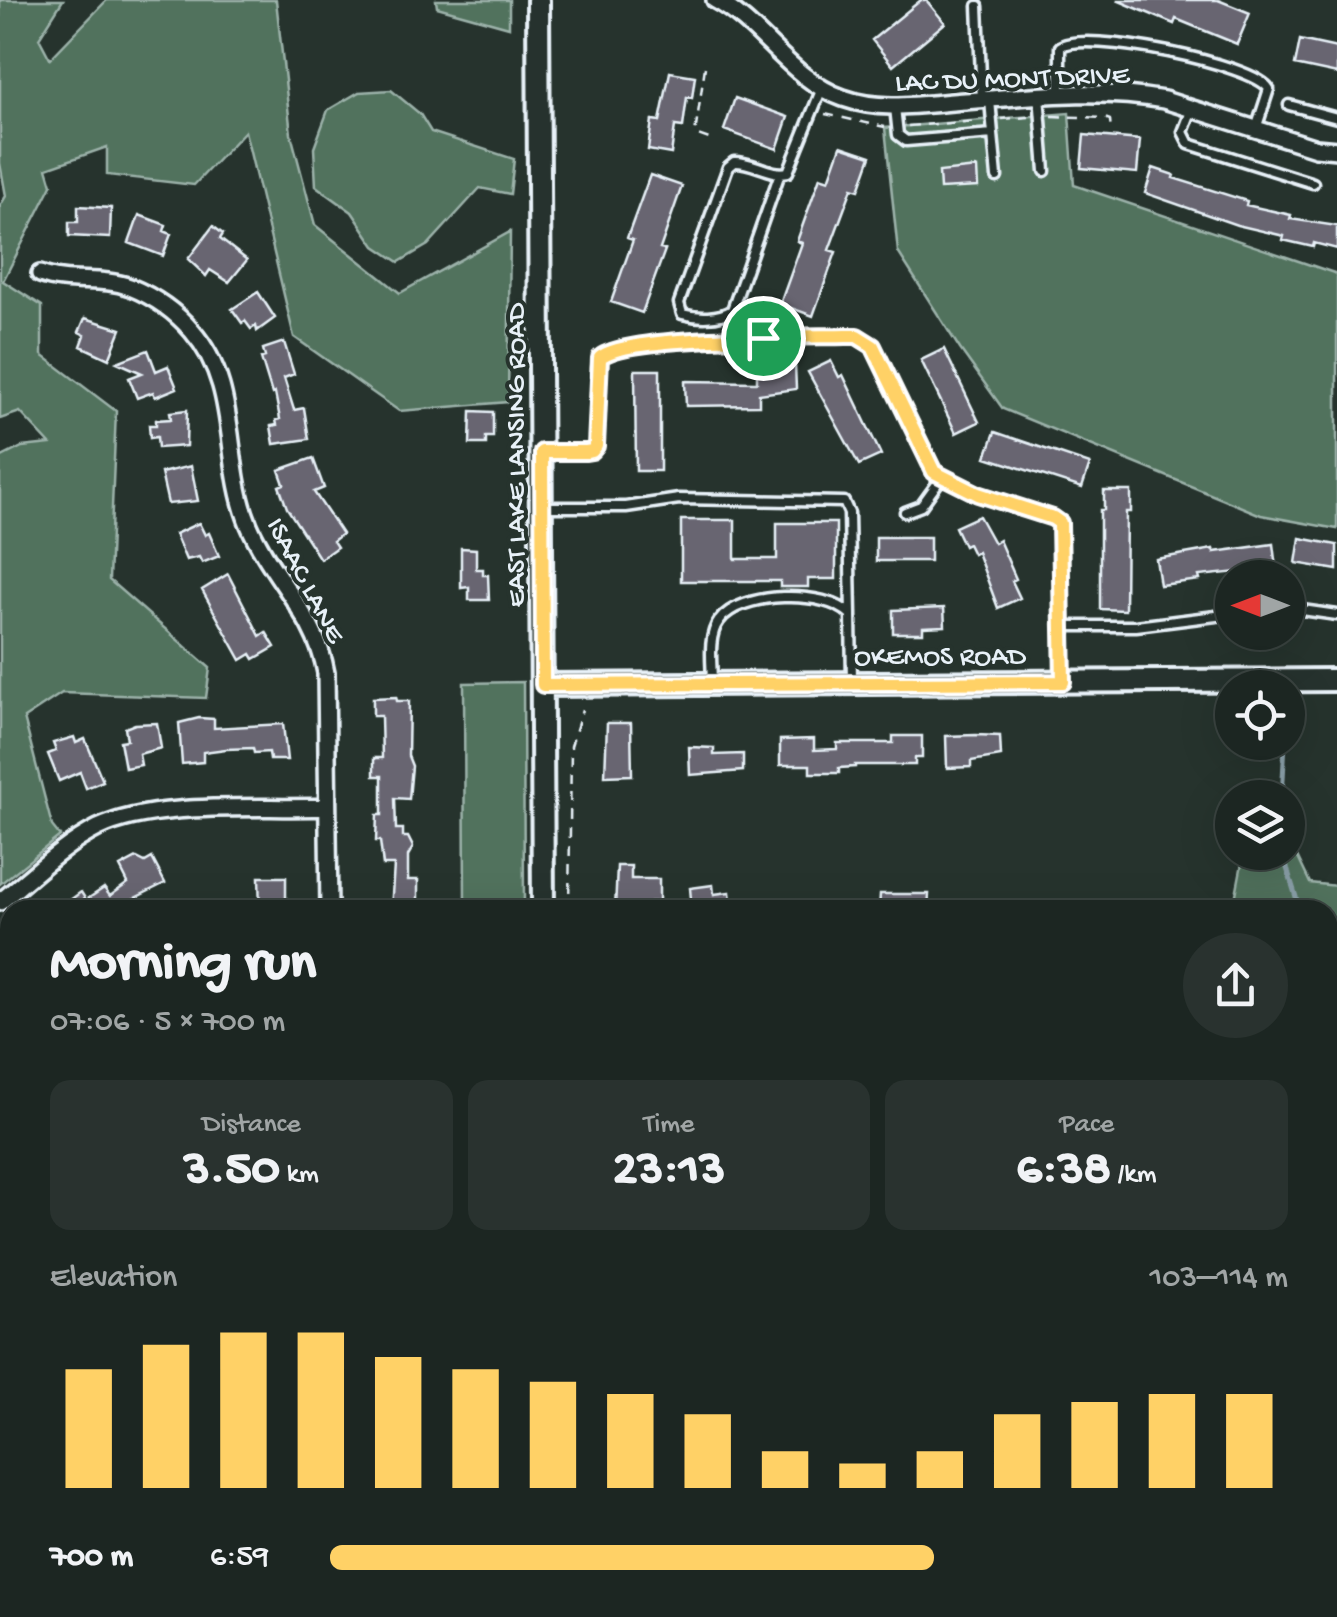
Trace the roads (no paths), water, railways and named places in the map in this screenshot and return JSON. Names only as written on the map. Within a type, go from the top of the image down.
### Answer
[{"type":"street","name":"EAST LAKE LANSING ROAD","points":[[538,0],[543,900]]},
{"type":"street","name":"LAC DU MONT DRIVE","points":[[715,0],[822,88],[841,98],[895,107],[1060,93],[1139,96],[1192,108],[1316,148],[1337,150]]},
{"type":"street","name":"ISAAC LANE","points":[[40,274],[61,279],[104,280],[147,294],[186,324],[214,360],[230,418],[240,501],[262,551],[322,651],[326,673],[329,900]]},
{"type":"street","name":"OKEMOS ROAD","points":[[543,685],[1337,680]]},
{"type":"street","points":[[2,900],[71,844],[100,827],[131,817],[166,811],[327,807]]},
{"type":"lane","points":[[978,6],[997,176]]},
{"type":"lane","points":[[1060,93],[1060,47],[1066,42],[1160,50],[1264,80],[1268,90],[1256,129]]},
{"type":"lane","points":[[780,174],[732,310],[724,315],[682,314],[679,303],[728,167],[744,161],[780,174],[788,172],[822,88]]},
{"type":"lane","points":[[1039,95],[1045,171]]},
{"type":"lane","points":[[1289,105],[1337,118]]},
{"type":"lane","points":[[895,107],[896,126],[901,140],[906,142],[993,134]]},
{"type":"lane","points":[[1192,108],[1183,132],[1189,144],[1314,183]]},
{"type":"lane","points":[[542,452],[586,452],[596,446],[598,368],[606,352],[680,342],[857,336],[873,346],[928,464],[942,476],[978,494],[1060,523],[1063,682]]},
{"type":"lane","points":[[904,512],[921,506],[942,476]]},
{"type":"lane","points":[[542,508],[626,507],[678,499],[844,502],[849,513],[852,682]]},
{"type":"lane","points":[[712,683],[712,637],[716,625],[737,606],[774,598],[808,597],[834,601],[850,614]]},
{"type":"lane","points":[[1305,610],[1337,615]]},
{"type":"lane","points":[[1061,626],[1136,626],[1215,616]]},
{"type":"waterway","points":[[1283,780],[1284,760]]},
{"type":"waterway","points":[[1288,870],[1297,900]]}]
